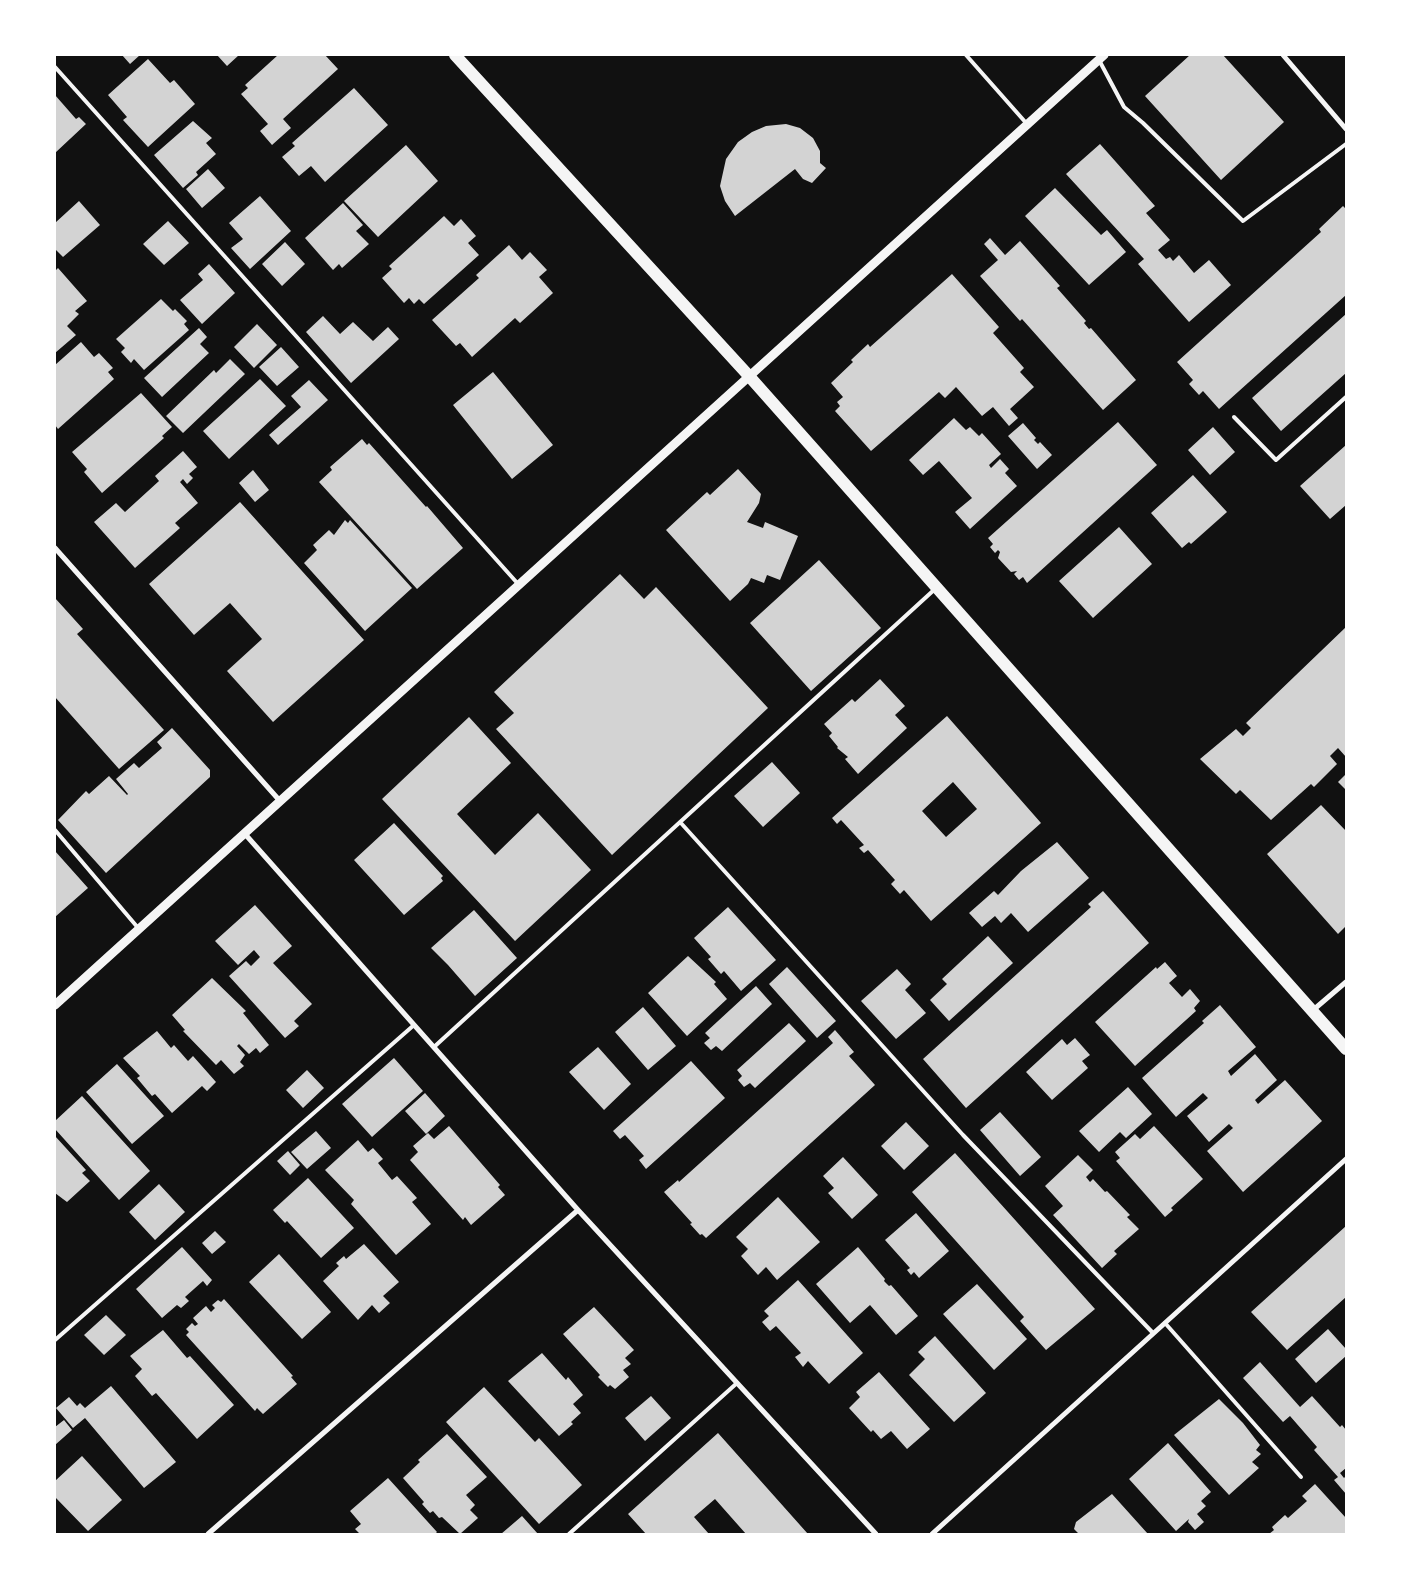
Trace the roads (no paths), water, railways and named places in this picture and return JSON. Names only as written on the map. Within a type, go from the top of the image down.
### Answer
[{"type":"main road","points":[[454,55],[749,376],[1346,1049]]},
{"type":"street","points":[[1283,55],[1346,129]]},
{"type":"street","points":[[55,1005],[1101,58]]},
{"type":"street","points":[[55,548],[280,801]]},
{"type":"street","points":[[245,834],[578,1210],[876,1534]]},
{"type":"street","points":[[1312,1012],[1346,982]]},
{"type":"street","points":[[932,1534],[1346,1159]]},
{"type":"street","points":[[208,1534],[578,1210]]},
{"type":"lane","points":[[966,55],[1028,124]]},
{"type":"lane","points":[[1101,58],[1124,108],[1143,123],[1242,221],[1346,144]]},
{"type":"lane","points":[[55,67],[519,585]]},
{"type":"lane","points":[[1234,417],[1276,460],[1346,396]]},
{"type":"lane","points":[[434,1047],[936,587]]},
{"type":"lane","points":[[680,822],[963,1135],[1153,1333]]},
{"type":"lane","points":[[55,830],[139,929]]},
{"type":"lane","points":[[55,1340],[414,1025]]},
{"type":"lane","points":[[1165,1323],[1302,1477]]},
{"type":"lane","points":[[569,1534],[737,1383]]}]
